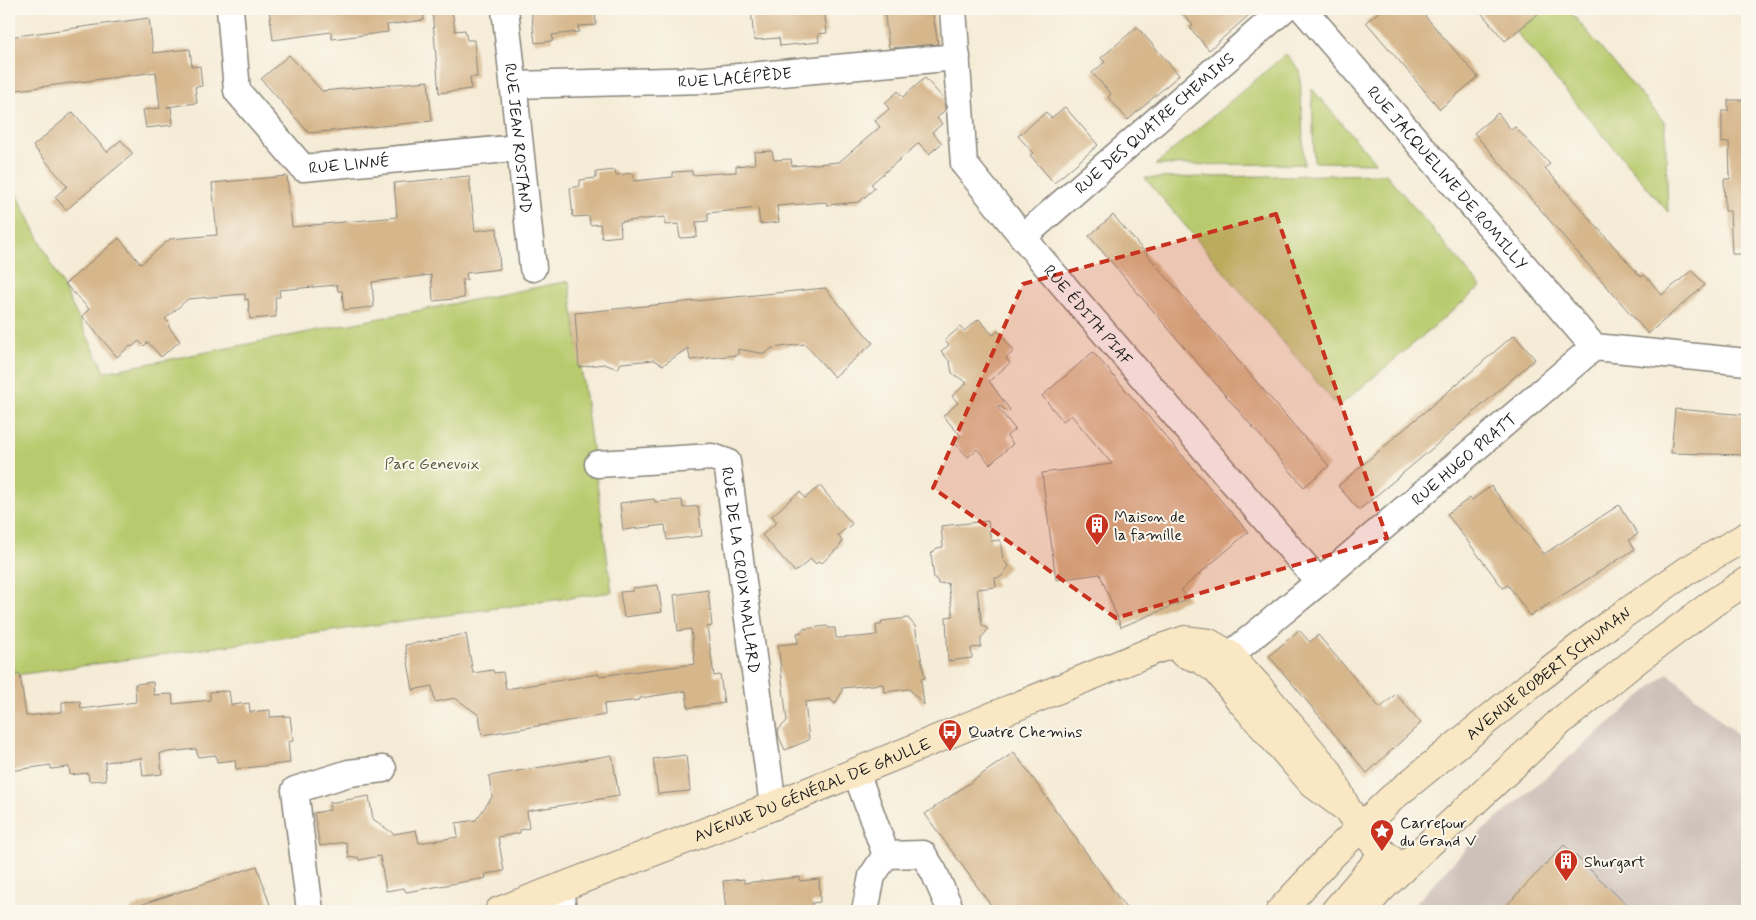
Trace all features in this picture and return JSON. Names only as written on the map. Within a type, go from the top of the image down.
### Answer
[{"type":"main road","name":"AVENUE ROBERT SCHUMAN","points":[[1280,911],[1334,853],[1354,818],[1393,797],[1526,688],[1611,623],[1688,570],[1747,536]]},
{"type":"main road","points":[[1362,911],[1392,861],[1638,659],[1716,601],[1747,581]]},
{"type":"main road","name":"AVENUE DU GÉNÉRAL DE GAULLE","points":[[499,911],[562,900],[772,806],[1152,651],[1185,640],[1209,643],[1223,663],[1257,685],[1328,771],[1354,818]]},
{"type":"main road","points":[[1354,818],[1392,861]]},
{"type":"main road","points":[[1335,911],[1375,864],[1392,861]]},
{"type":"street","name":"RUE LINNÉ","points":[[230,9],[237,91],[303,168],[518,148]]},
{"type":"street","name":"RUE JEAN ROSTAND","points":[[504,9],[514,85],[518,148],[533,268]]},
{"type":"street","name":"RUE ÉDITH PIAF","points":[[953,9],[964,164],[1023,237],[1319,582]]},
{"type":"street","name":"RUE DES QUATRE CHEMINS","points":[[1023,237],[1284,9]]},
{"type":"street","name":"RUE JACQUELINE DE ROMILLY","points":[[1304,9],[1594,347]]},
{"type":"street","name":"RUE LACÉPÈDE","points":[[514,85],[706,80],[957,57]]},
{"type":"street","points":[[1594,347],[1747,362]]},
{"type":"street","name":"RUE HUGO PRATT","points":[[1223,663],[1594,347]]},
{"type":"street","name":"RUE DE LA CROIX MALLARD","points":[[598,464],[712,457],[727,462],[772,806]]},
{"type":"street","points":[[310,911],[295,790],[349,772],[383,769]]},
{"type":"street","points":[[856,772],[886,855]]},
{"type":"street","points":[[886,855],[923,854],[934,872],[951,911]]},
{"type":"street","points":[[865,911],[872,876],[886,855]]},
{"type":"highlighted area","points":[[1276,214],[1387,538],[1116,618],[933,488],[1023,284]]},
{"type":"shaded area","points":[[1668,673],[1747,743],[1747,894],[1740,911],[1409,911],[1480,833]]},
{"type":"green space","points":[[1544,9],[1568,9],[1665,123],[1668,212],[1516,32]]},
{"type":"green space","points":[[1286,54],[1300,70],[1304,164],[1155,165]]},
{"type":"green space","points":[[1312,89],[1376,163],[1314,162]]},
{"type":"green space","points":[[1386,174],[1481,287],[1338,407],[1145,178]]},
{"type":"green space","name":"Parc Genevoix","points":[[9,182],[11,182],[105,372],[569,281],[612,592],[9,676]]},
{"type":"building","points":[[269,9],[423,9],[424,20],[387,25],[388,32],[332,39],[331,32],[273,40]]},
{"type":"building","points":[[432,9],[452,9],[455,31],[465,30],[467,40],[474,40],[477,77],[470,77],[471,89],[439,93]]},
{"type":"building","points":[[531,9],[595,9],[596,25],[578,26],[579,32],[552,35],[553,41],[535,43]]},
{"type":"building","points":[[751,9],[824,9],[827,33],[818,34],[819,42],[780,46],[779,38],[754,40]]},
{"type":"building","points":[[884,9],[932,9],[938,44],[889,48]]},
{"type":"building","points":[[1178,9],[1256,9],[1209,50],[1190,28],[1193,25]]},
{"type":"building","points":[[1382,9],[1419,9],[1478,77],[1440,109],[1366,22]]},
{"type":"building","points":[[1478,9],[1544,9],[1505,41]]},
{"type":"building","points":[[149,18],[153,53],[190,49],[192,67],[200,66],[202,86],[195,87],[197,103],[167,107],[171,107],[173,125],[146,128],[143,110],[160,108],[156,72],[9,91],[9,37]]},
{"type":"building","points":[[1137,27],[1179,75],[1128,120],[1108,97],[1111,94],[1092,73],[1105,62],[1101,58]]},
{"type":"building","points":[[289,55],[322,91],[428,81],[432,121],[309,133],[261,79]]},
{"type":"building","points":[[925,78],[944,99],[945,110],[937,118],[942,124],[932,132],[942,143],[929,154],[919,143],[871,184],[875,188],[859,202],[827,205],[826,202],[777,206],[779,222],[760,224],[758,208],[708,213],[708,221],[696,222],[697,237],[680,238],[678,224],[665,225],[665,217],[620,222],[621,236],[602,238],[600,224],[590,225],[589,216],[573,217],[570,188],[580,186],[580,180],[596,178],[596,172],[615,170],[616,175],[633,173],[634,181],[673,177],[673,172],[692,171],[692,175],[736,172],[736,166],[755,164],[754,152],[772,151],[774,160],[791,159],[792,166],[839,162],[880,127],[875,121],[889,109],[885,103],[898,91],[903,97]]},
{"type":"building","points":[[1728,100],[1747,100],[1747,254],[1732,254],[1730,211],[1725,211],[1724,179],[1730,179],[1729,142],[1722,143],[1722,111],[1728,111]]},
{"type":"building","points":[[1065,107],[1098,145],[1054,183],[1030,155],[1033,153],[1018,136],[1046,112],[1051,118]]},
{"type":"building","points":[[73,112],[107,152],[121,140],[133,154],[66,210],[55,197],[67,186],[33,146]]},
{"type":"building","points":[[1498,113],[1511,130],[1515,127],[1550,164],[1545,168],[1641,277],[1645,275],[1662,295],[1692,270],[1705,285],[1648,334],[1474,133]]},
{"type":"building","points":[[287,176],[292,227],[397,217],[394,183],[469,176],[475,231],[497,228],[500,269],[466,273],[467,280],[462,280],[464,298],[433,301],[431,275],[372,282],[374,307],[344,310],[342,291],[338,291],[337,285],[279,290],[280,297],[275,297],[276,317],[250,319],[248,299],[245,300],[245,294],[188,299],[165,319],[180,341],[161,357],[148,342],[144,346],[139,341],[117,357],[82,316],[89,309],[65,284],[119,238],[141,264],[170,239],[217,235],[212,183]]},
{"type":"building","points":[[1113,215],[1329,466],[1304,487],[1089,236]]},
{"type":"building","points":[[825,288],[873,343],[834,377],[805,344],[772,348],[765,354],[738,349],[738,355],[690,360],[688,348],[663,365],[654,360],[621,363],[618,369],[604,364],[579,367],[575,313]]},
{"type":"building","points":[[979,319],[993,335],[998,331],[1014,351],[1006,358],[1010,363],[989,381],[1010,410],[1008,412],[999,406],[998,408],[1015,429],[1007,436],[1013,444],[990,464],[977,449],[968,457],[954,442],[961,436],[943,416],[958,403],[952,396],[967,383],[952,373],[950,362],[941,351],[949,345],[945,340],[960,327],[964,331]]},
{"type":"building","points":[[1514,335],[1535,359],[1359,510],[1338,486]]},
{"type":"building","points":[[1093,352],[1248,532],[1181,590],[1189,599],[1121,627],[1100,574],[1056,580],[1042,473],[1112,464],[1071,415],[1063,421],[1042,396]]},
{"type":"building","points":[[1675,409],[1747,415],[1747,455],[1671,453]]},
{"type":"building","points":[[820,486],[852,524],[838,535],[842,541],[840,546],[822,563],[819,561],[816,564],[811,559],[795,572],[762,535],[777,522],[772,516],[792,498],[800,492],[805,498]]},
{"type":"building","points":[[1491,486],[1544,554],[1619,505],[1638,534],[1629,540],[1635,549],[1530,616],[1508,585],[1503,588],[1447,514],[1470,498],[1472,500]]},
{"type":"building","points":[[654,499],[655,502],[682,500],[683,508],[698,506],[702,536],[667,540],[665,525],[623,530],[620,503]]},
{"type":"building","points":[[988,521],[991,541],[1000,540],[1003,560],[1009,566],[1001,577],[995,578],[996,587],[977,589],[982,625],[988,629],[981,639],[981,647],[971,648],[972,658],[948,661],[946,617],[953,616],[948,583],[938,584],[934,578],[931,554],[937,548],[943,547],[941,526]]},
{"type":"building","points":[[658,585],[662,612],[624,617],[620,592],[633,591],[633,588]]},
{"type":"building","points":[[708,590],[712,626],[707,627],[714,676],[720,675],[724,703],[688,708],[686,691],[640,698],[640,700],[604,704],[605,715],[482,735],[479,715],[455,698],[435,702],[432,686],[413,690],[405,645],[466,634],[473,673],[493,670],[494,673],[503,672],[506,689],[599,674],[599,676],[695,664],[691,629],[678,631],[674,595]]},
{"type":"building","points":[[908,618],[915,626],[925,678],[921,679],[924,705],[909,689],[884,692],[883,684],[842,688],[842,692],[835,704],[830,699],[805,702],[809,740],[785,750],[778,730],[787,721],[778,645],[798,643],[797,633],[802,632],[803,629],[827,626],[835,628],[836,638],[859,637],[877,635],[876,625],[881,625],[882,621]]},
{"type":"building","points":[[1299,630],[1310,642],[1318,635],[1380,708],[1396,694],[1421,723],[1367,773],[1269,656]]},
{"type":"building","points":[[20,674],[26,716],[62,712],[62,702],[80,701],[81,709],[136,702],[135,684],[153,682],[154,695],[172,694],[173,704],[210,700],[210,692],[229,691],[231,705],[249,703],[250,712],[270,710],[270,717],[290,716],[293,741],[288,742],[290,763],[236,769],[235,760],[217,762],[216,755],[198,757],[196,749],[160,753],[162,774],[143,776],[141,758],[105,762],[106,780],[89,781],[88,773],[70,775],[69,767],[51,769],[51,765],[9,771],[9,675]]},
{"type":"building","points":[[1014,752],[1128,911],[995,911],[925,814]]},
{"type":"building","points":[[612,755],[619,796],[527,811],[529,828],[520,830],[520,833],[498,837],[504,871],[485,874],[486,878],[406,892],[404,888],[386,891],[380,856],[359,860],[358,857],[349,858],[346,842],[320,846],[314,813],[330,810],[329,803],[369,796],[373,819],[394,834],[416,830],[419,843],[458,837],[456,823],[476,820],[492,797],[489,776]]},
{"type":"building","points":[[686,755],[690,791],[658,794],[653,759]]},
{"type":"building","name":"Shurgart","points":[[1564,845],[1574,854],[1633,911],[1501,911]]},
{"type":"building","points":[[257,866],[272,911],[131,911],[131,908]]},
{"type":"building","points":[[800,877],[800,881],[819,879],[820,902],[812,903],[813,911],[726,911],[723,881],[744,879],[744,883]]},
{"type":"place","name":"Maison de la famille","points":[[1097,546]]},
{"type":"place","name":"Quatre Chemins","points":[[950,752]]},
{"type":"place","name":"Carrefour du Grand V","points":[[1382,852]]},
{"type":"place","name":"Shurgart","points":[[1566,882]]}]
